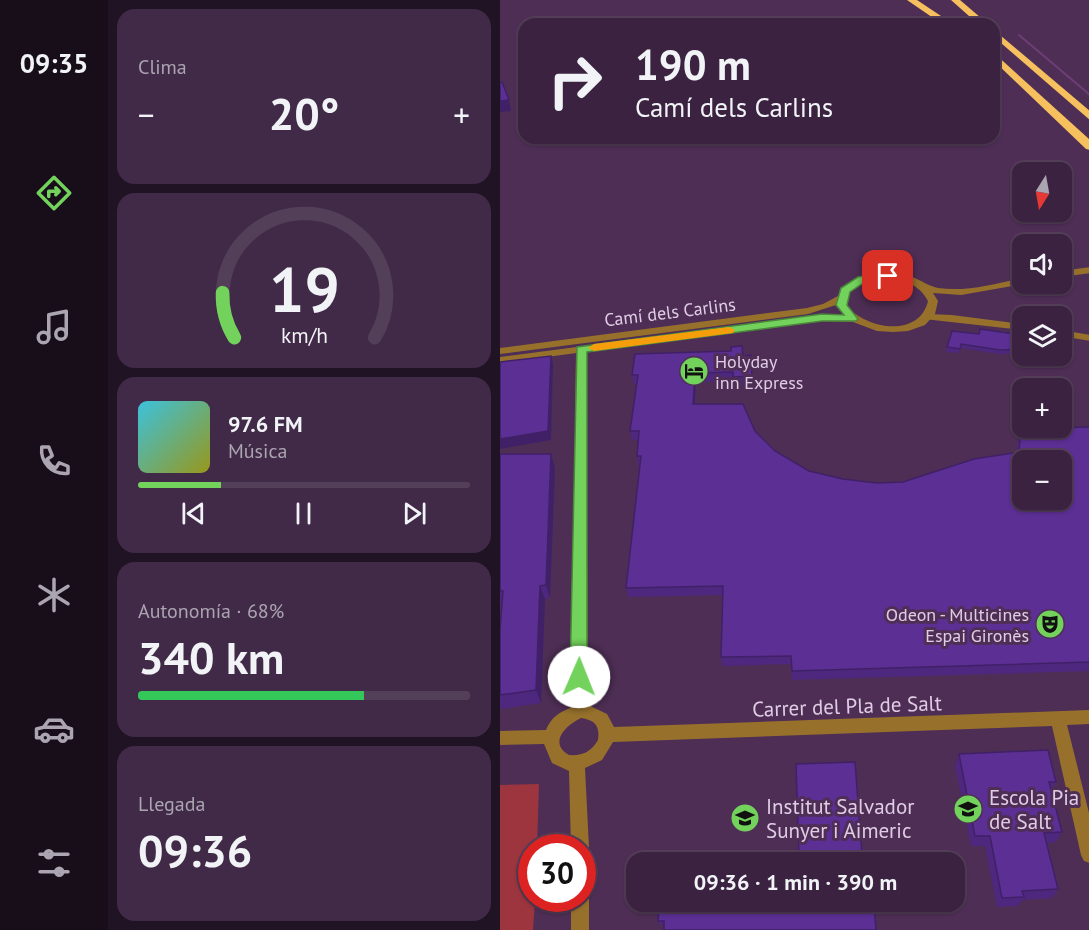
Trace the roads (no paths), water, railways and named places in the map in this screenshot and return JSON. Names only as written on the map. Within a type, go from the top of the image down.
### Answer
[{"type":"highway","points":[[911,0],[939,18]]},
{"type":"highway","points":[[931,0],[951,18]]},
{"type":"highway","points":[[955,0],[976,18]]},
{"type":"highway","points":[[1000,38],[1090,117]]},
{"type":"highway","points":[[1000,62],[1090,147]]},
{"type":"street","points":[[1072,272],[1090,270]]},
{"type":"street","points":[[1012,283],[958,293],[937,292],[902,278],[875,276],[852,284],[844,290],[841,298],[844,310],[852,319],[869,326],[890,330],[907,328],[928,317],[1012,326]]},
{"type":"street","points":[[924,288],[931,297],[933,306],[928,317]]},
{"type":"street","points":[[933,306],[958,293]]},
{"type":"street","name":"Camí dels Carlins","points":[[500,351],[808,310],[826,306],[841,298]]},
{"type":"street","name":"Camí dels Carlins","points":[[500,360],[822,318],[852,319]]},
{"type":"street","points":[[1072,335],[1090,338]]},
{"type":"street","points":[[580,711],[581,350]]},
{"type":"street","points":[[580,711],[598,715],[604,722],[606,735],[606,742],[599,752],[577,764],[564,762],[554,755],[550,745],[553,728],[561,719],[580,711]]},
{"type":"street","name":"Carrer del Pla de Salt","points":[[606,735],[1090,717]]},
{"type":"street","points":[[1058,718],[1090,855]]},
{"type":"street","points":[[500,738],[551,737]]},
{"type":"street","points":[[577,764],[580,834]]},
{"type":"street","points":[[580,912],[580,930]]},
{"type":"waterway","points":[[1019,35],[1090,95]]},
{"type":"place","name":"Holyday inn Express","points":[[694,371]]},
{"type":"place","name":"Odeon - Multicines Espai Gironès","points":[[1050,624]]},
{"type":"place","name":"Escola Pia de Salt","points":[[968,809]]},
{"type":"place","name":"Institut Salvador Sunyer i Aimeric","points":[[745,818]]}]
